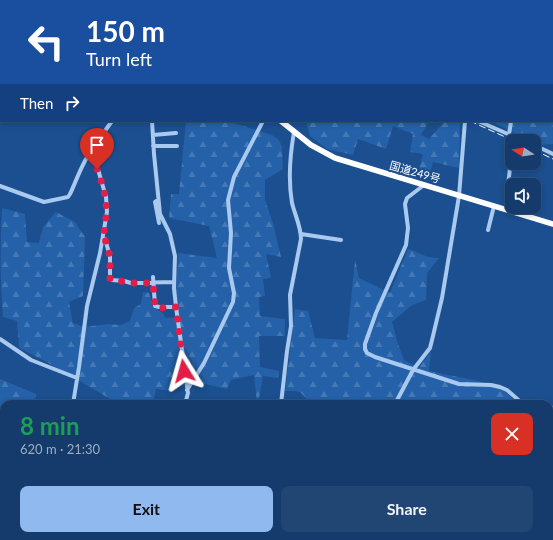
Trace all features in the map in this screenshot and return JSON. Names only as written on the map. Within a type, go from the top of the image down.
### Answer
[{"type":"highway","name":"国道249号","points":[[282,122],[311,145],[335,158],[505,209]]},
{"type":"highway","name":"国道249号","points":[[522,214],[553,224]]},
{"type":"street","points":[[74,400],[87,306],[107,217],[106,197],[96,166],[98,145],[102,135],[111,122]]},
{"type":"street","points":[[152,122],[160,214],[170,234],[174,247],[174,282],[187,390],[186,400]]},
{"type":"street","points":[[187,390],[204,363],[233,302],[234,293],[229,268],[231,233],[228,200],[234,177],[262,122]]},
{"type":"street","points":[[397,400],[413,370],[430,348],[434,336],[459,196],[465,122]]},
{"type":"street","points":[[480,122],[507,134]]},
{"type":"street","points":[[509,134],[511,122]]},
{"type":"street","points":[[281,400],[291,326],[290,295],[301,234],[292,204],[289,184],[294,132]]},
{"type":"street","points":[[153,135],[176,133]]},
{"type":"street","points":[[0,186],[41,201],[56,200],[68,197],[89,154],[93,148],[98,145]]},
{"type":"street","points":[[153,146],[177,146]]},
{"type":"street","points":[[541,148],[553,154]]},
{"type":"street","points":[[424,185],[405,201],[404,204],[408,228],[406,245],[376,313],[365,347],[367,353],[370,356],[459,384],[491,385],[500,387],[507,390],[518,400]]},
{"type":"street","points":[[158,200],[155,202],[159,223]]},
{"type":"street","points":[[488,230],[494,206]]},
{"type":"street","points":[[301,234],[341,240]]},
{"type":"street","points":[[103,239],[105,239],[110,253],[110,277],[112,280],[131,283],[174,282]]},
{"type":"street","points":[[153,277],[155,306],[159,308],[176,307]]},
{"type":"street","points":[[0,339],[31,360],[77,378]]},
{"type":"green space","points":[[186,122],[231,122],[272,135],[279,140],[282,147],[283,169],[265,180],[265,200],[273,223],[281,257],[266,254],[271,278],[263,279],[265,296],[259,297],[260,316],[285,319],[285,336],[259,336],[260,367],[279,371],[278,378],[263,376],[259,400],[257,400],[254,375],[231,380],[227,389],[173,377],[171,391],[156,389],[154,400],[112,400],[43,360],[19,348],[17,321],[3,317],[1,290],[2,208],[25,214],[27,242],[39,243],[43,227],[56,212],[75,222],[85,237],[83,296],[69,302],[73,323],[84,327],[108,324],[121,325],[130,321],[134,308],[141,304],[143,292],[149,293],[153,308],[164,314],[166,318],[179,317],[176,294],[178,253],[217,258],[209,226],[169,218],[171,194],[179,194]]},
{"type":"green space","points":[[308,122],[428,122],[421,135],[429,139],[444,122],[460,122],[459,168],[433,162],[430,173],[419,170],[423,154],[410,152],[413,134],[393,126],[386,149],[358,139],[353,155],[327,149],[310,136],[307,125]]},
{"type":"green space","points":[[492,122],[553,122],[553,144],[541,145],[541,134],[517,134]]},
{"type":"green space","points":[[408,249],[426,256],[439,258],[427,273],[426,300],[412,305],[392,322],[404,360],[419,368],[431,351],[429,371],[478,381],[503,389],[513,400],[307,400],[298,392],[285,391],[295,309],[308,311],[315,338],[347,340],[355,259],[359,278],[390,293]]},
{"type":"green space","points":[[0,379],[36,394],[35,400],[0,400]]},
{"type":"railway","points":[[472,122],[505,137]]},
{"type":"railway","points":[[541,153],[553,159]]},
{"type":"route","points":[[97,169],[106,197],[107,212],[103,239],[105,239],[110,253],[110,279],[131,283],[153,283],[155,306],[159,308],[176,307],[184,371]]}]
